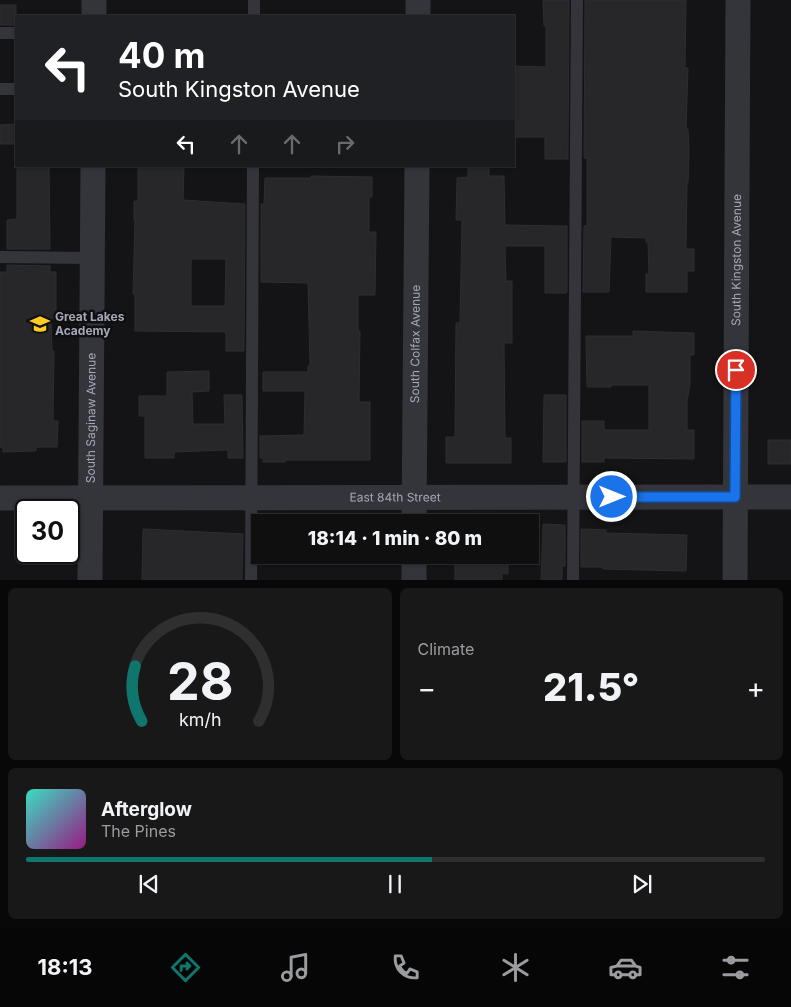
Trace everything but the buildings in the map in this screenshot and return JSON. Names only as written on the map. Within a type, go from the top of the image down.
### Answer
[{"type":"street","points":[[94,0],[94,15]]},
{"type":"street","points":[[418,0],[418,15]]},
{"type":"street","name":"South Kingston Avenue","points":[[735,580],[738,0]]},
{"type":"street","name":"South Saginaw Avenue","points":[[90,580],[93,167]]},
{"type":"street","name":"South Colfax Avenue","points":[[414,514],[417,167]]},
{"type":"street","name":"East 84th Street","points":[[0,498],[791,497]]},
{"type":"street","points":[[414,564],[414,580]]},
{"type":"lane","points":[[254,0],[254,15]]},
{"type":"lane","points":[[574,580],[577,0]]},
{"type":"lane","points":[[0,33],[15,33]]},
{"type":"lane","points":[[0,89],[15,90]]},
{"type":"lane","points":[[251,580],[253,167]]},
{"type":"lane","points":[[0,257],[92,258]]},
{"type":"place","name":"Great Lakes Academy","points":[[40,324]]},
{"type":"route","points":[[612,497],[735,497],[736,370]]}]
